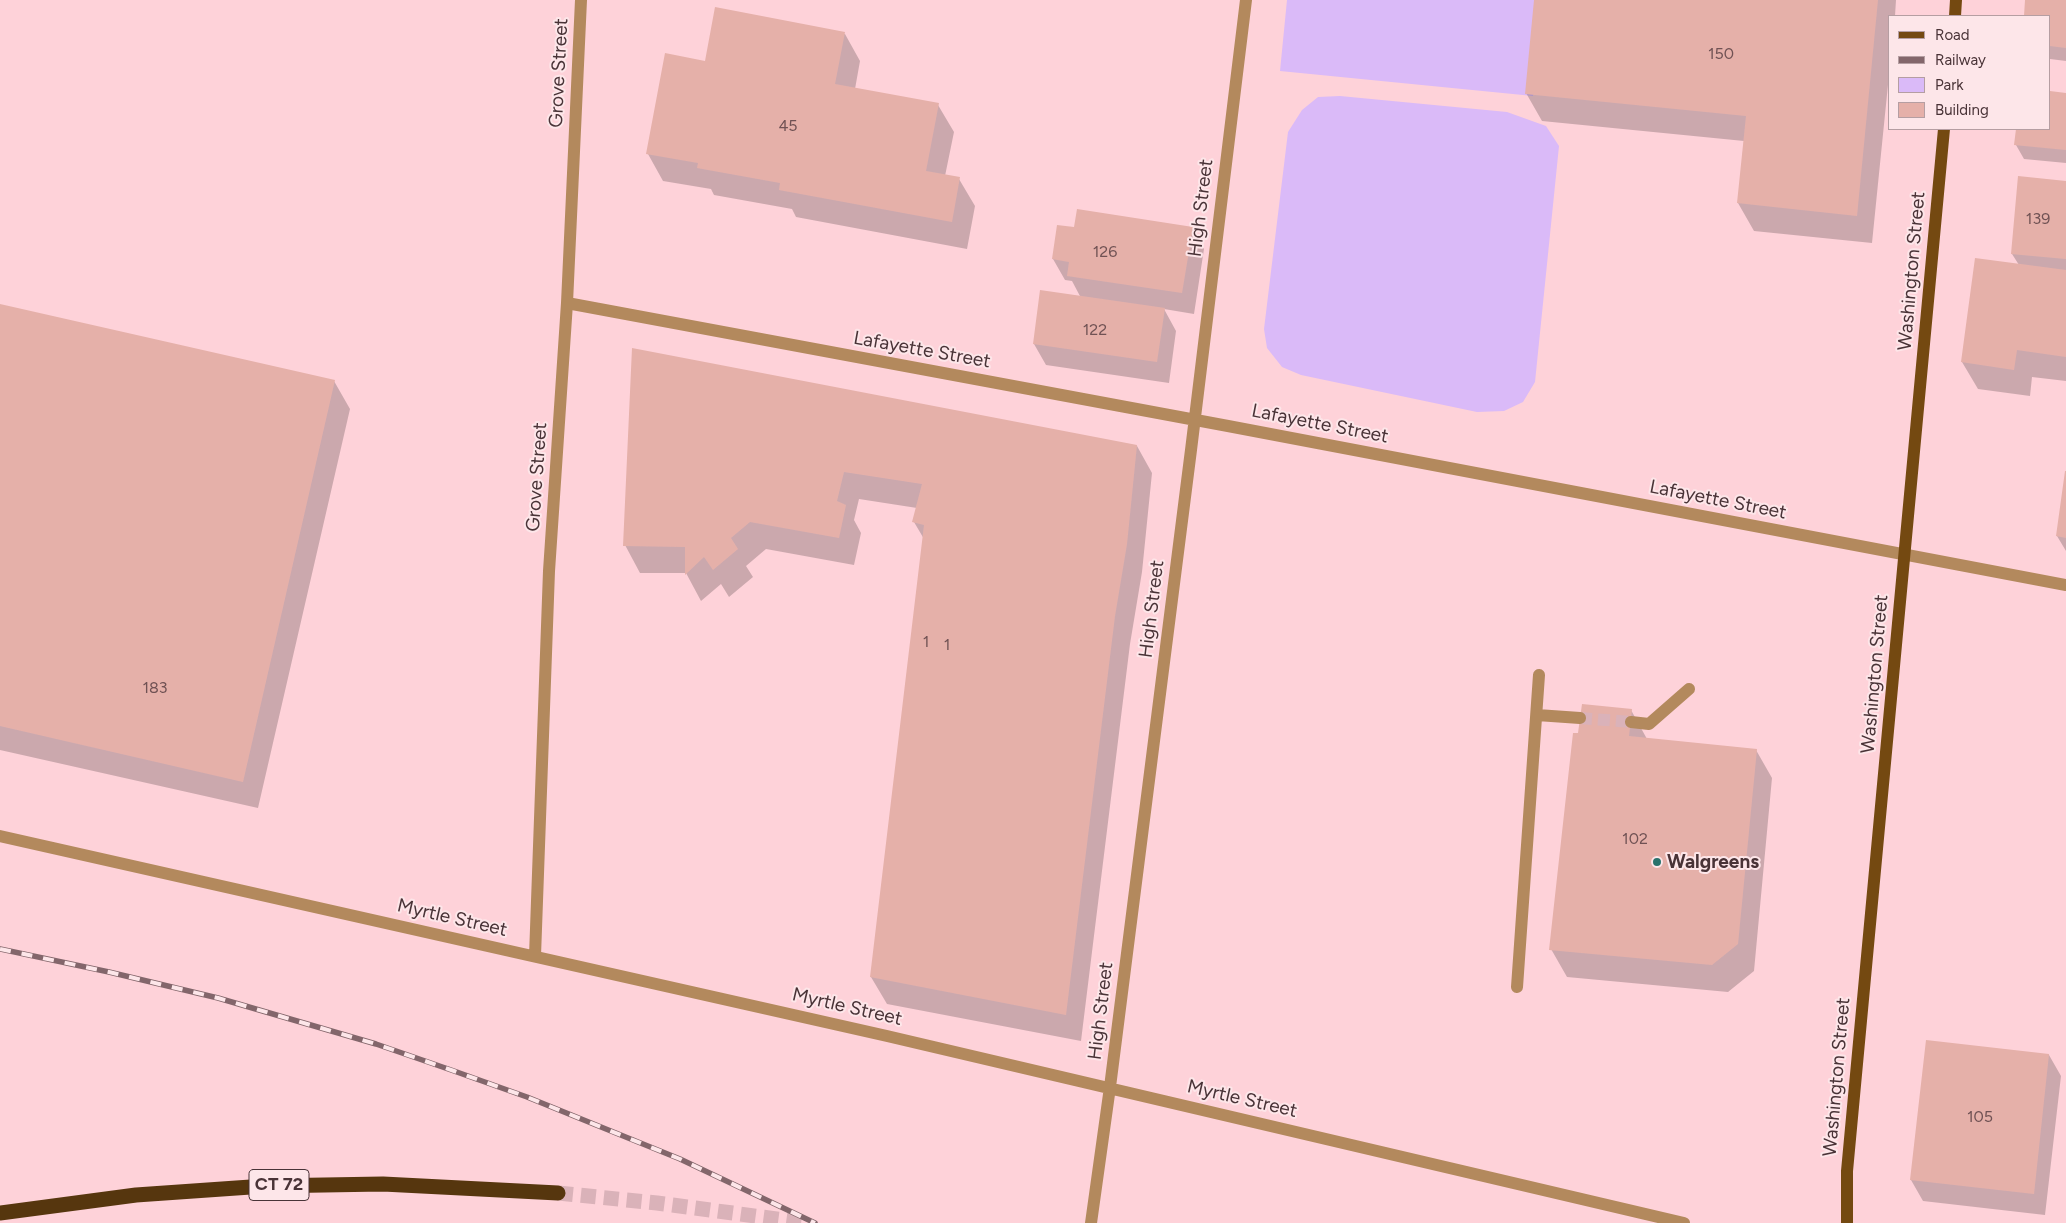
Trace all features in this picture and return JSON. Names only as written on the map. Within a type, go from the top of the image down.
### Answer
[{"type":"highway","name":"CT 72","points":[[0,1213],[136,1195],[265,1186],[383,1184],[558,1194]]},
{"type":"main road","points":[[1955,15],[1956,0]]},
{"type":"main road","name":"Washington Street","points":[[1847,1223],[1848,1171],[1944,130]]},
{"type":"street","name":"Grove Street","points":[[535,956],[550,571],[567,303],[581,0]]},
{"type":"street","name":"High Street","points":[[1090,1223],[1110,1087],[1246,0]]},
{"type":"street","name":"Lafayette Street","points":[[567,303],[2066,585]]},
{"type":"street","points":[[1517,987],[1539,675]]},
{"type":"street","points":[[1631,722],[1649,724],[1689,689]]},
{"type":"street","points":[[1537,715],[1580,718]]},
{"type":"street","name":"Myrtle Street","points":[[0,836],[1110,1087],[1684,1223]]},
{"type":"green space","points":[[1287,0],[1542,0],[1533,96],[1280,71]]},
{"type":"green space","points":[[1340,96],[1507,112],[1546,126],[1559,146],[1535,382],[1523,402],[1504,411],[1477,412],[1301,375],[1282,367],[1267,348],[1264,329],[1288,132],[1302,110],[1318,97]]},
{"type":"building","points":[[1534,0],[1878,0],[1857,216],[1737,203],[1746,116],[1525,94]]},
{"type":"building","points":[[2025,0],[2066,0],[2066,48],[2051,46],[2051,15],[2024,15]]},
{"type":"building","points":[[715,7],[845,32],[835,84],[939,103],[926,171],[960,177],[952,222],[779,190],[780,183],[697,168],[698,163],[646,154],[665,53],[705,61]]},
{"type":"building","points":[[2051,91],[2066,93],[2066,150],[2014,145],[2016,130],[2051,130]]},
{"type":"building","points":[[2018,176],[2066,181],[2066,259],[2011,254]]},
{"type":"building","points":[[1077,209],[1193,227],[1182,293],[1067,276],[1069,262],[1052,259],[1057,225],[1074,227]]},
{"type":"building","points":[[1975,258],[2066,270],[2066,357],[2017,350],[2014,370],[1961,362]]},
{"type":"building","points":[[1040,290],[1165,308],[1157,362],[1033,344]]},
{"type":"building","points":[[0,304],[335,380],[243,782],[0,726]]},
{"type":"building","points":[[632,348],[1137,445],[1127,544],[1115,616],[1066,1015],[870,977],[924,525],[912,522],[922,484],[844,472],[837,501],[846,505],[839,538],[750,522],[731,538],[738,549],[713,570],[704,557],[685,575],[685,547],[623,546]]},
{"type":"building","points":[[2066,471],[2066,538],[2056,536]]},
{"type":"building","name":"Walgreens","points":[[1582,704],[1632,709],[1629,736],[1757,749],[1738,944],[1712,965],[1549,950],[1573,733],[1578,733]]},
{"type":"building","points":[[1926,1040],[2049,1054],[2034,1194],[1910,1180]]},
{"type":"tunnel","points":[[1580,718],[1631,722]]},
{"type":"tunnel","points":[[558,1193],[657,1203],[808,1223]]},
{"type":"railway","points":[[0,949],[218,998],[376,1044],[527,1097],[680,1159],[815,1223]]},
{"type":"place","name":"Walgreens","points":[[1657,862]]}]
